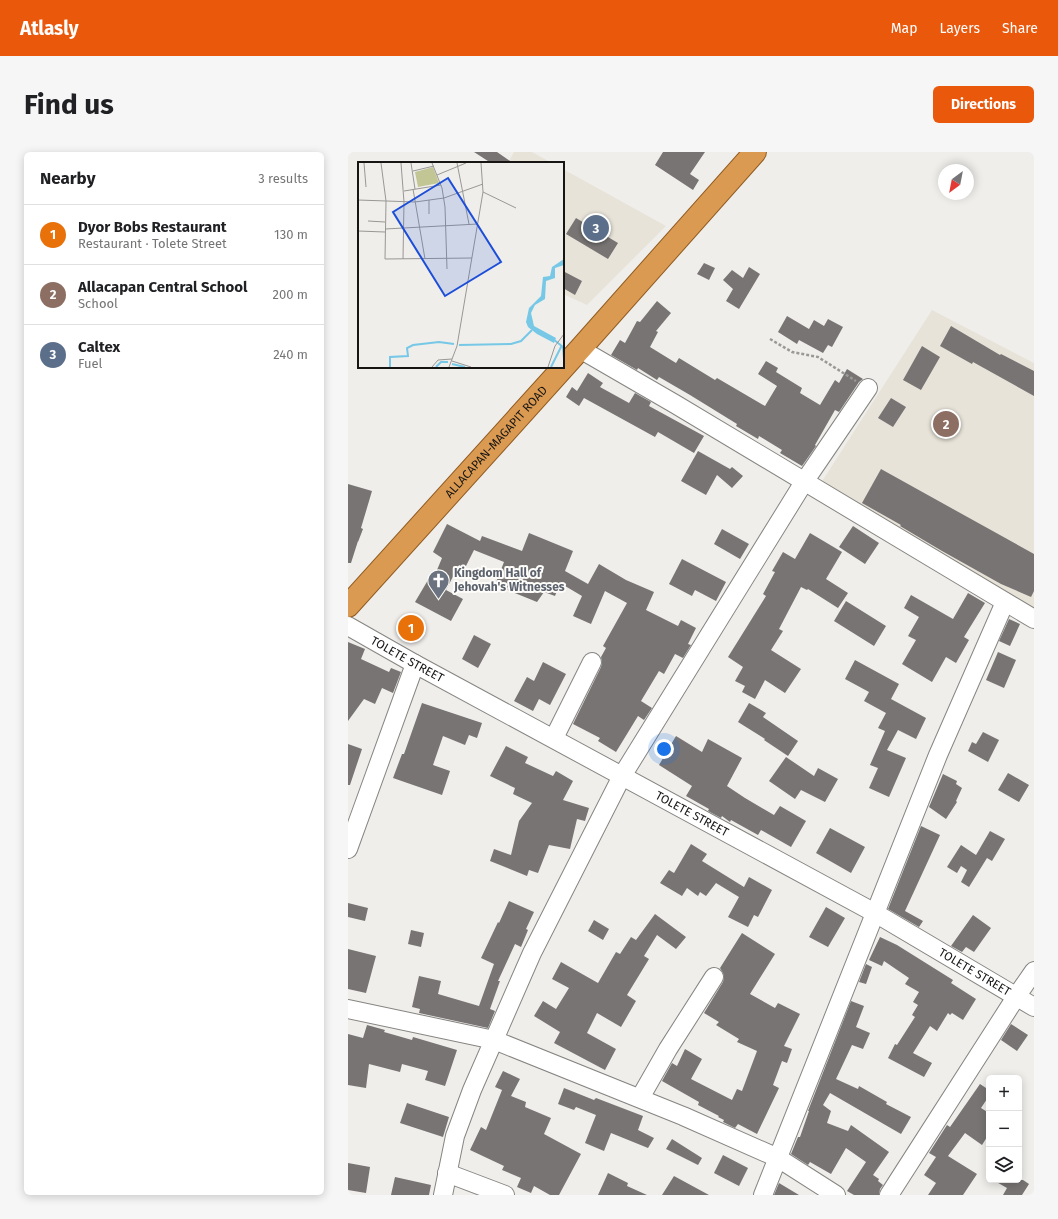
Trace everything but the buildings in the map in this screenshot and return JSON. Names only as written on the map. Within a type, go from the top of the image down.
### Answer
[{"type":"highway","name":"ALLACAPAN-MAGAPIT ROAD","points":[[564,367],[755,152]]},
{"type":"highway","name":"ALLACAPAN-MAGAPIT ROAD","points":[[348,606],[563,368]]},
{"type":"street","points":[[580,349],[675,404],[1034,619]]},
{"type":"street","points":[[443,1195],[455,1136],[472,1090],[532,953],[587,842],[622,776],[804,482],[868,388]]},
{"type":"street","points":[[763,1195],[938,755],[1005,602]]},
{"type":"street","name":"TOLETE STREET","points":[[348,626],[875,913],[1034,1007]]},
{"type":"street","points":[[554,738],[592,662]]},
{"type":"street","points":[[348,849],[416,664]]},
{"type":"street","points":[[889,1195],[1034,971]]},
{"type":"street","points":[[640,1098],[668,1049],[714,977]]},
{"type":"street","points":[[348,1009],[494,1040],[640,1098],[778,1158],[836,1195]]},
{"type":"street","points":[[447,1173],[505,1195]]},
{"type":"path","points":[[770,339],[792,352],[818,357],[868,388]]},
{"type":"shaded area","points":[[514,152],[532,152],[550,162],[509,162]]},
{"type":"shaded area","points":[[564,170],[666,226],[587,305],[564,294]]},
{"type":"shaded area","points":[[932,310],[1034,363],[1034,610],[819,486]]},
{"type":"place","name":"Caltex","points":[[596,228]]},
{"type":"place","name":"Allacapan Central School","points":[[946,424]]},
{"type":"place","name":"Kingdom Hall of Jehovah's Witnesses","points":[[439,600]]},
{"type":"place","name":"Dyor Bobs Restaurant","points":[[411,628]]}]
